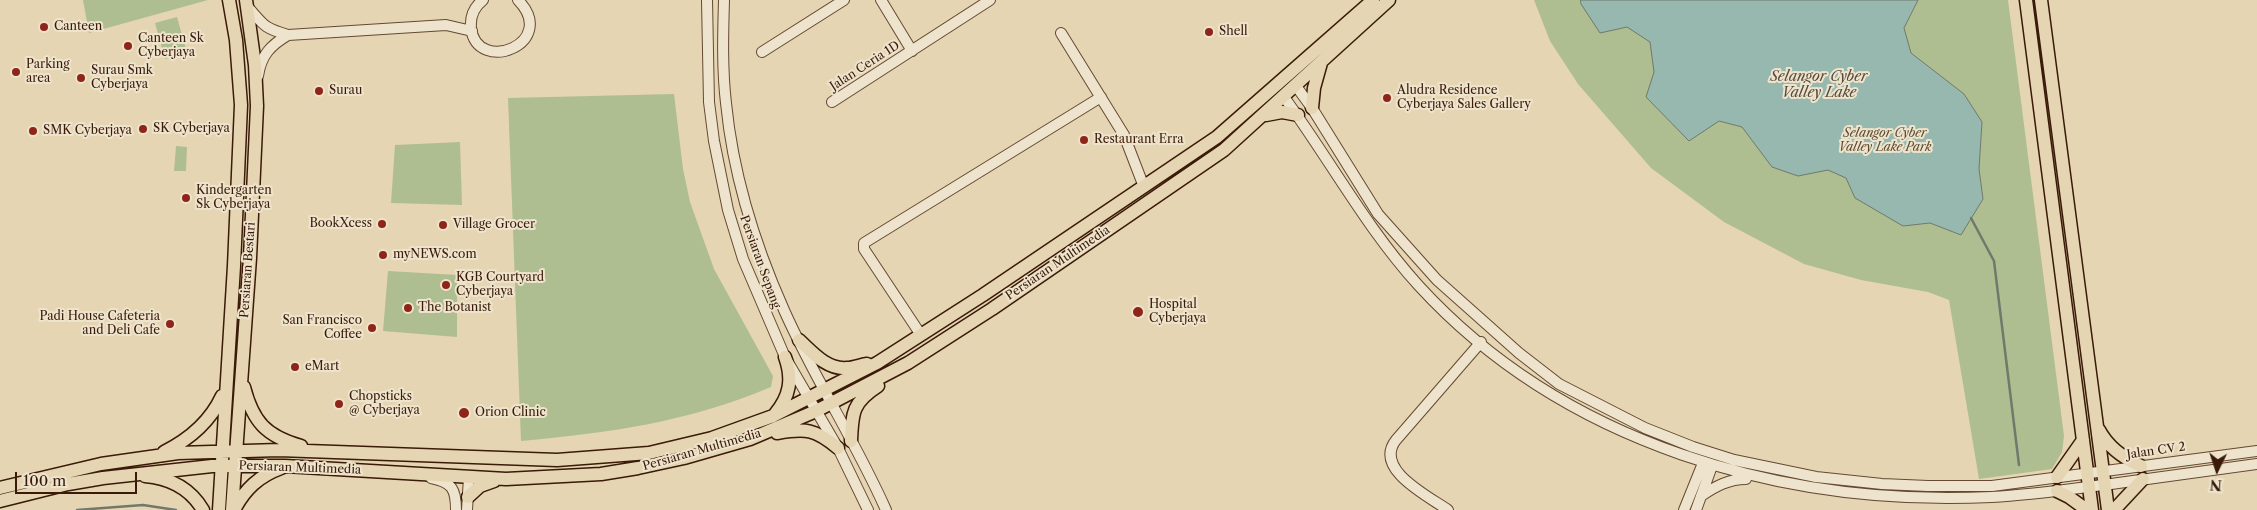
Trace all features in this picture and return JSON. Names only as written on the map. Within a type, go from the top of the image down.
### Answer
[{"type":"main road","name":"Persiaran Bestari","points":[[219,510],[234,266],[241,105],[236,40],[229,0]]},
{"type":"main road","name":"Persiaran Multimedia","points":[[0,488],[67,471],[157,455],[222,450],[320,451],[532,460],[649,453],[712,438],[773,416],[809,399],[877,363],[922,335],[1217,137],[1373,0]]},
{"type":"main road","name":"Persiaran Multimedia","points":[[0,501],[68,484],[117,476],[235,465],[285,466],[506,479],[601,474],[638,468],[750,439],[831,404],[908,363],[999,304],[1224,150],[1389,0]]},
{"type":"main road","points":[[2026,0],[2092,510]]},
{"type":"main road","points":[[2041,0],[2108,510]]},
{"type":"main road","name":"Persiaran Bestari","points":[[233,510],[250,258],[257,87],[247,3]]},
{"type":"main road","points":[[1312,108],[1314,88],[1321,62]]},
{"type":"main road","points":[[1264,115],[1282,112],[1298,115]]},
{"type":"main road","points":[[234,266],[250,258]]},
{"type":"main road","points":[[799,340],[821,360],[834,367],[846,368],[877,363]]},
{"type":"main road","points":[[773,416],[786,398],[790,388],[791,378],[785,357]]},
{"type":"main road","points":[[851,441],[854,412],[862,398],[908,363]]},
{"type":"main road","points":[[241,378],[250,410],[261,425],[284,441],[320,451]]},
{"type":"main road","points":[[157,455],[174,447],[206,423],[217,407],[225,389]]},
{"type":"main road","points":[[2096,425],[2105,441],[2111,447],[2141,466]]},
{"type":"main road","points":[[750,439],[800,429],[813,431],[838,448]]},
{"type":"main road","points":[[2057,477],[2083,440]]},
{"type":"main road","points":[[415,455],[433,462],[465,465],[469,468],[469,477]]},
{"type":"main road","points":[[233,510],[241,498],[262,476],[285,466]]},
{"type":"main road","points":[[117,476],[139,475],[167,480],[191,494],[203,510]]},
{"type":"main road","points":[[468,504],[480,486],[506,479]]},
{"type":"main road","points":[[2114,510],[2143,480]]},
{"type":"main road","points":[[2057,491],[2087,510]]},
{"type":"street","points":[[247,3],[259,22],[269,29],[288,35],[446,25],[464,20],[472,14],[482,0]]},
{"type":"street","points":[[472,14],[472,31],[479,43],[493,52],[509,51],[516,48],[527,36],[529,28],[528,13],[518,0]]},
{"type":"street","name":"Persiaran Sepang","points":[[707,0],[709,102],[720,176],[743,259],[785,357],[838,448],[868,510]]},
{"type":"street","name":"Persiaran Sepang","points":[[724,0],[726,102],[737,172],[761,253],[782,305],[799,340],[886,510]]},
{"type":"street","points":[[762,52],[844,0]]},
{"type":"street","points":[[881,0],[912,51]]},
{"type":"street","name":"Jalan Ceria 1D","points":[[832,102],[990,0]]},
{"type":"street","points":[[446,25],[472,31]]},
{"type":"street","points":[[1061,34],[1124,135],[1144,187]]},
{"type":"street","points":[[257,87],[259,69],[265,54],[272,45],[288,35]]},
{"type":"street","name":"Jalan CV 2","points":[[1296,86],[1312,108],[1378,214],[1437,280],[1519,353],[1559,384],[1645,428],[1693,448],[1734,460],[1849,481],[1928,486],[1992,486],[2257,451]]},
{"type":"street","points":[[922,335],[864,249],[864,243],[1101,97]]},
{"type":"street","points":[[1284,97],[1298,115],[1372,229],[1419,286],[1454,321],[1514,369],[1594,419],[1707,464],[1767,478],[1844,492],[1924,497],[1992,497],[2057,491],[2257,464]]},
{"type":"street","points":[[1448,510],[1397,474],[1389,459],[1390,452],[1396,440],[1481,342]]},
{"type":"street","points":[[1696,510],[1701,496],[1707,464]]},
{"type":"street","points":[[1684,510],[1707,464]]},
{"type":"street","points":[[418,474],[449,484],[454,490],[456,510]]},
{"type":"street","points":[[468,504],[469,477]]},
{"type":"street","points":[[1701,496],[1713,488],[1734,479],[1767,478]]},
{"type":"green space","points":[[83,0],[208,0],[89,33]]},
{"type":"green space","name":"Selangor Cyber Valley Lake Park","points":[[1534,0],[2008,0],[2064,436],[2062,452],[2052,469],[1979,479],[1949,300],[1928,292],[1861,280],[1804,264],[1724,222],[1651,168],[1578,84],[1550,41]]},
{"type":"green space","points":[[177,17],[187,53],[165,59],[155,23]]},
{"type":"green space","points":[[674,94],[683,169],[690,202],[714,269],[773,376],[771,387],[710,409],[648,424],[617,430],[521,441],[508,98]]},
{"type":"green space","points":[[460,142],[462,205],[391,203],[395,145]]},
{"type":"green space","points":[[176,146],[187,147],[186,171],[174,171]]},
{"type":"green space","points":[[388,271],[457,275],[457,337],[383,331]]},
{"type":"water","name":"Selangor Cyber Valley Lake","points":[[1581,0],[1918,0],[1904,28],[1911,53],[1964,94],[1982,122],[1979,169],[1983,199],[1961,235],[1930,223],[1903,226],[1855,198],[1846,178],[1828,170],[1798,176],[1772,167],[1742,127],[1719,121],[1689,141],[1646,97],[1654,72],[1650,42],[1627,27],[1600,33],[1581,4]]},
{"type":"waterway","points":[[1971,218],[1994,261],[2019,465]]},
{"type":"waterway","points":[[77,510],[143,505],[176,510]]},
{"type":"place","name":"Canteen","points":[[44,27]]},
{"type":"place","name":"Shell","points":[[1209,32]]},
{"type":"place","name":"Canteen Sk Cyberjaya","points":[[128,46]]},
{"type":"place","name":"Parking area","points":[[16,72]]},
{"type":"place","name":"Surau Smk Cyberjaya","points":[[81,78]]},
{"type":"place","name":"Surau","points":[[319,91]]},
{"type":"place","name":"Aludra Residence Cyberjaya Sales Gallery","points":[[1387,98]]},
{"type":"place","name":"SK Cyberjaya","points":[[143,129]]},
{"type":"place","name":"SMK Cyberjaya","points":[[33,131]]},
{"type":"place","name":"Restaurant Erra","points":[[1084,140]]},
{"type":"place","name":"Kindergarten Sk Cyberjaya","points":[[186,198]]},
{"type":"place","name":"BookXcess","points":[[382,224]]},
{"type":"place","name":"Village Grocer","points":[[443,225]]},
{"type":"place","name":"myNEWS.com","points":[[383,255]]},
{"type":"place","name":"KGB Courtyard Cyberjaya","points":[[446,285]]},
{"type":"place","name":"The Botanist","points":[[408,308]]},
{"type":"place","name":"Hospital Cyberjaya","points":[[1138,312]]},
{"type":"place","name":"Padi House Cafeteria and Deli Cafe","points":[[170,324]]},
{"type":"place","name":"San Francisco Coffee","points":[[372,328]]},
{"type":"place","name":"eMart","points":[[295,367]]},
{"type":"place","name":"Chopsticks @ Cyberjaya","points":[[339,404]]},
{"type":"place","name":"Orion Clinic","points":[[464,413]]}]
